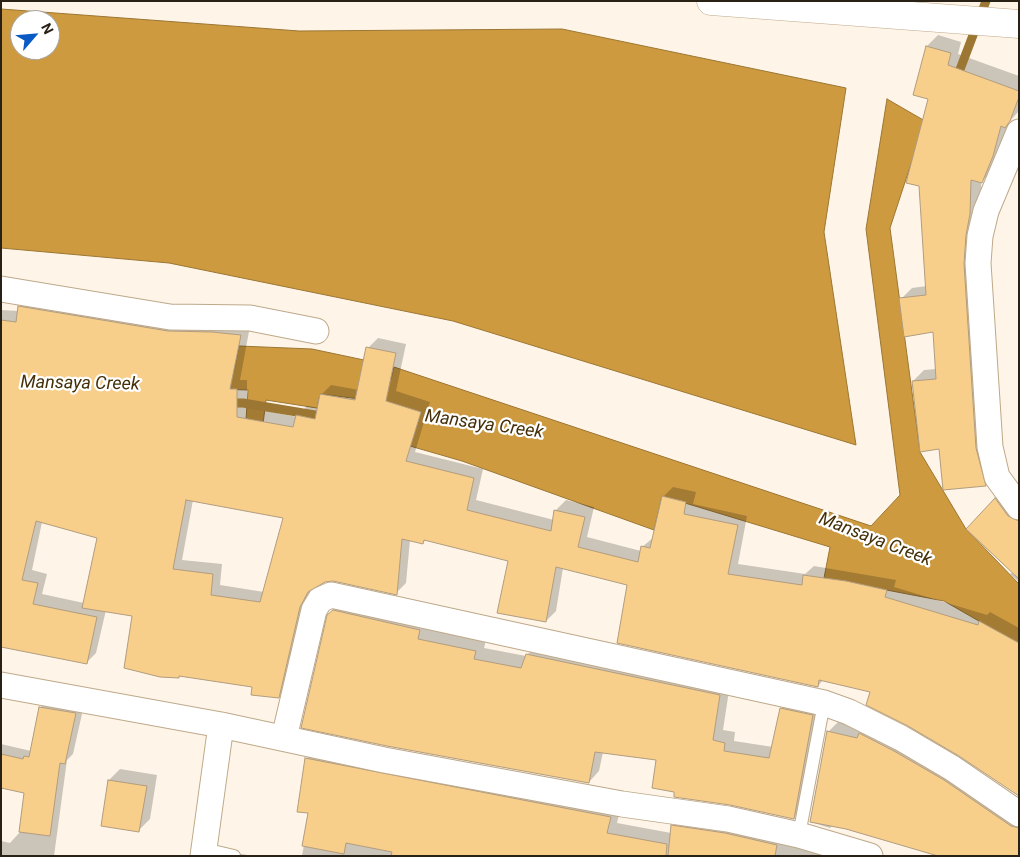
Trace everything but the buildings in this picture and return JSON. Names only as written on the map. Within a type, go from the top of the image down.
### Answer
[{"type":"main road","points":[[711,1],[1019,24]]},
{"type":"street","points":[[1019,132],[986,211],[980,236],[978,264],[990,447],[997,477],[1019,507]]},
{"type":"street","points":[[1,289],[170,317],[250,318],[316,331]]},
{"type":"street","points":[[284,738],[314,610],[320,600],[331,594],[824,703],[849,712],[901,738],[952,768],[1019,814]]},
{"type":"street","points":[[1,685],[221,725],[384,760],[622,804],[728,819],[799,835],[870,856]]},
{"type":"street","points":[[204,853],[221,725]]},
{"type":"lane","points":[[799,835],[824,703]]},
{"type":"lane","points":[[204,853],[234,856]]},
{"type":"water","points":[[1,9],[15,10],[10,10],[10,60],[60,60],[60,13],[299,31],[562,29],[846,88],[824,232],[856,445],[453,321],[169,263],[1,248]]},
{"type":"water","points":[[887,99],[925,121],[890,228],[920,452],[966,529],[1019,584],[1019,644],[944,601],[824,578],[830,547],[662,496],[654,530],[462,461],[410,446],[360,399],[320,394],[317,408],[266,400],[263,424],[246,420],[248,390],[217,389],[208,365],[234,371],[239,346],[312,349],[364,360],[361,373],[391,379],[394,367],[871,526],[900,495],[866,229]]},
{"type":"waterway","points":[[956,80],[986,1]]},
{"type":"waterway","name":"Mansaya Creek","points":[[226,403],[243,403],[327,417]]}]
